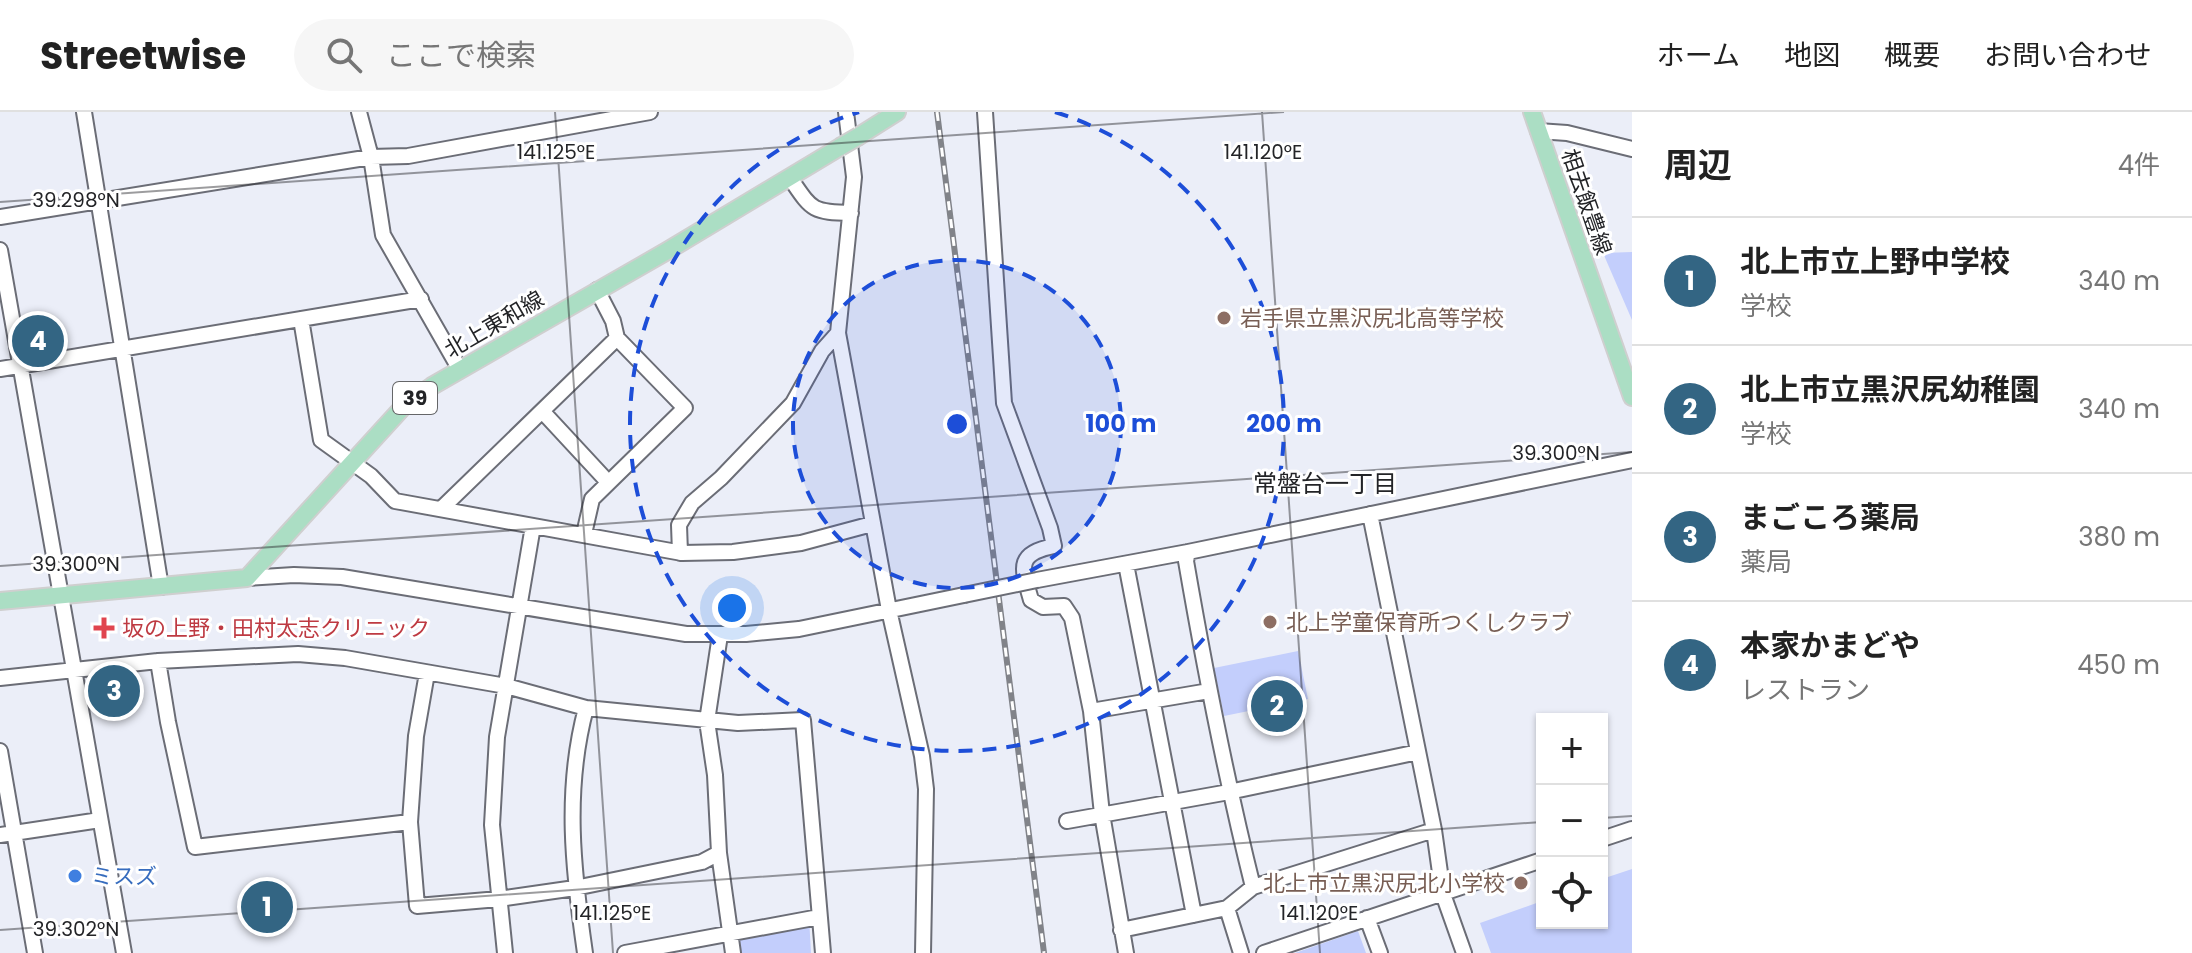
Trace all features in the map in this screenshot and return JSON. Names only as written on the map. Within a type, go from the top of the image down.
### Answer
[{"type":"main road","name":"北上東和線","points":[[247,578],[403,407],[459,368],[790,178],[897,112]]},
{"type":"main road","name":"相去飯豊線","points":[[1532,112],[1632,397]]},
{"type":"main road","points":[[0,601],[247,578]]},
{"type":"street","points":[[84,112],[161,587]]},
{"type":"street","points":[[359,112],[371,157],[383,235],[459,368]]},
{"type":"street","points":[[0,217],[371,157],[408,156],[650,112]]},
{"type":"street","points":[[846,112],[854,177],[838,333],[889,610],[922,756],[926,789],[923,953]]},
{"type":"street","points":[[985,112],[1004,403],[1054,546],[1036,549],[1027,555],[1022,568],[1031,600],[1043,607],[1064,606],[1072,618],[1091,711],[1102,814],[1126,953]]},
{"type":"street","points":[[1538,131],[1567,133],[1632,149]]},
{"type":"street","points":[[790,178],[810,207],[825,213],[851,213]]},
{"type":"street","points":[[0,250],[124,953]]},
{"type":"street","points":[[584,534],[592,499],[685,408],[617,338],[613,321],[597,290]]},
{"type":"street","points":[[0,369],[421,299]]},
{"type":"street","points":[[301,319],[321,440],[371,476],[395,501],[680,553],[733,552],[801,543],[872,524]]},
{"type":"street","points":[[680,553],[679,525],[692,503],[721,478],[793,403],[822,351],[838,333]]},
{"type":"street","points":[[441,509],[617,338]]},
{"type":"street","points":[[543,412],[607,481]]},
{"type":"street","points":[[247,578],[294,575],[342,577],[686,634],[720,635],[799,629],[1632,460]]},
{"type":"street","points":[[1370,514],[1434,830],[1443,894],[1464,953]]},
{"type":"street","points":[[505,953],[492,825],[497,737],[533,526]]},
{"type":"street","points":[[1188,552],[1186,561],[1209,691],[1229,792],[1253,887]]},
{"type":"street","points":[[1126,564],[1194,915]]},
{"type":"street","points":[[720,635],[707,721],[715,775],[719,853],[733,953]]},
{"type":"street","points":[[0,678],[158,661],[298,654],[345,658],[506,686],[586,708],[707,721],[803,720],[823,953]]},
{"type":"street","points":[[158,661],[195,847],[410,822]]},
{"type":"street","points":[[427,673],[416,736],[410,822],[417,906],[575,888],[702,862],[719,853]]},
{"type":"street","points":[[1091,711],[1209,691]]},
{"type":"street","points":[[585,953],[571,841],[577,741],[586,708]]},
{"type":"street","points":[[0,751],[7,834],[35,953]]},
{"type":"street","points":[[1067,821],[1229,792],[1418,752]]},
{"type":"street","points":[[7,834],[100,820]]},
{"type":"street","points":[[1608,837],[1632,829]]},
{"type":"street","points":[[1121,930],[1227,908],[1253,887],[1434,830]]},
{"type":"street","points":[[1264,953],[1536,862]]},
{"type":"street","points":[[1227,908],[1241,953]]},
{"type":"street","points":[[625,953],[819,917]]},
{"type":"street","points":[[1367,918],[1380,953]]},
{"type":"shaded area","points":[[1632,252],[1632,320],[1603,253]]},
{"type":"shaded area","points":[[1298,651],[1308,699],[1224,716],[1214,668]]},
{"type":"shaded area","points":[[1632,869],[1632,953],[1491,953],[1480,923],[1536,903],[1536,929],[1608,929],[1608,877]]},
{"type":"shaded area","points":[[809,917],[811,953],[741,953],[739,929]]},
{"type":"shaded area","points":[[1358,931],[1366,953],[1295,953]]},
{"type":"railway","points":[[937,112],[1044,953]]},
{"type":"place","name":"岩手県立黒沢尻北高等学校","points":[[1224,318]]},
{"type":"place","name":"本家かまどや","points":[[38,341]]},
{"type":"place","name":"北上学童保育所つくしクラブ","points":[[1270,622]]},
{"type":"place","name":"坂の上野・田村太志クリニック","points":[[104,628]]},
{"type":"place","name":"まごころ薬局","points":[[114,691]]},
{"type":"place","name":"北上市立黒沢尻幼稚園","points":[[1277,706]]},
{"type":"place","name":"ミスズ","points":[[75,876]]},
{"type":"place","name":"北上市立黒沢尻北小学校","points":[[1521,883]]},
{"type":"place","name":"北上市立上野中学校","points":[[267,907]]},
{"type":"district","name":"常盤台一丁目","points":[[1325,484]]}]
